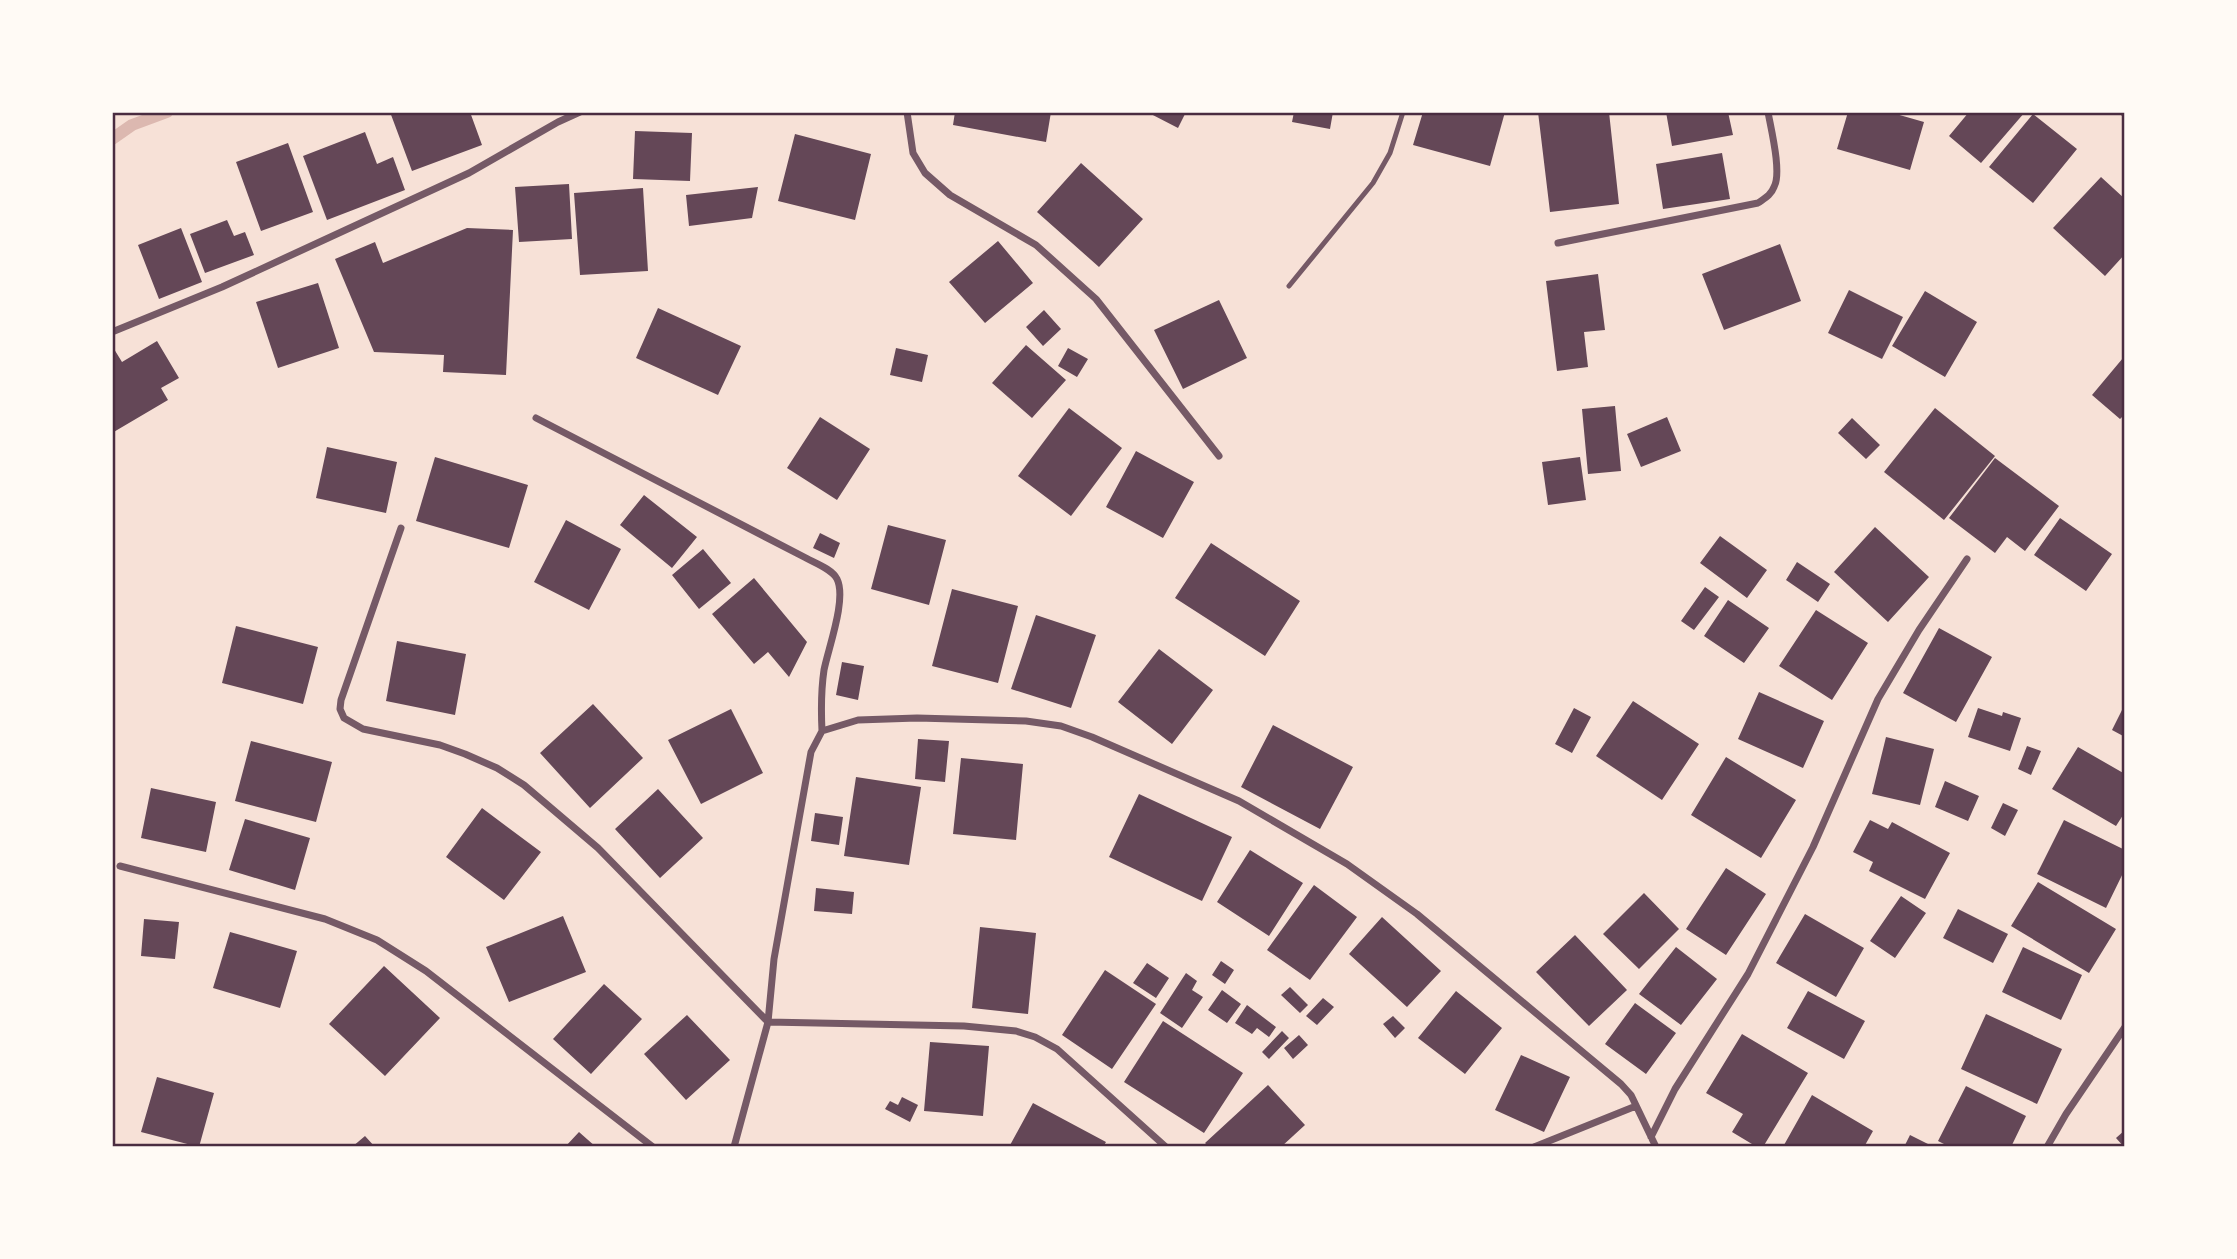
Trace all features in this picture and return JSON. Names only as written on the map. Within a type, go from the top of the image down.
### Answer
[{"type":"street","points":[[112,332],[222,287],[469,173],[580,112]]},
{"type":"street","points":[[907,112],[913,153],[925,173],[950,195],[1036,245],[1096,299],[1219,457]]},
{"type":"street","points":[[1558,243],[1758,203],[1767,197],[1776,185],[1777,171],[1768,112]]},
{"type":"street","points":[[536,418],[831,572],[840,589],[824,670],[821,731],[811,752],[804,782],[775,959],[768,1022],[734,1147]]},
{"type":"street","points":[[401,528],[341,700],[344,718],[363,729],[453,749],[497,768],[524,785],[598,848],[768,1022],[964,1026],[1016,1031],[1039,1038],[1057,1049],[1166,1147]]},
{"type":"street","points":[[1651,1137],[1675,1089],[1754,962],[1812,847],[1878,699],[1919,630],[1967,559]]},
{"type":"street","points":[[821,731],[858,720],[917,718],[1026,721],[1061,726],[1239,802],[1347,864],[1417,914],[1607,1072],[1630,1095],[1656,1147]]},
{"type":"street","points":[[120,866],[325,919],[377,940],[426,971],[653,1147]]},
{"type":"street","points":[[2047,1147],[2125,1027]]},
{"type":"street","points":[[1534,1147],[1636,1106]]},
{"type":"lane","points":[[1289,286],[1373,183],[1390,153],[1403,112]]},
{"type":"building","points":[[390,112],[470,112],[482,145],[412,171]]},
{"type":"building","points":[[955,112],[1051,112],[1046,142],[953,125]]},
{"type":"building","points":[[1147,112],[1186,112],[1178,128]]},
{"type":"building","points":[[1294,112],[1333,112],[1330,129],[1292,122]]},
{"type":"building","points":[[1423,112],[1505,112],[1490,166],[1413,145]]},
{"type":"building","points":[[1538,112],[1609,112],[1619,204],[1550,212]]},
{"type":"building","points":[[1666,112],[1728,112],[1733,135],[1672,146]]},
{"type":"building","points":[[1848,112],[1889,112],[1924,122],[1910,170],[1837,149]]},
{"type":"building","points":[[1969,112],[2025,112],[1981,163],[1949,136]]},
{"type":"building","points":[[2033,114],[2077,149],[2033,203],[1989,167]]},
{"type":"building","points":[[635,131],[692,133],[690,181],[633,179]]},
{"type":"building","points":[[365,132],[377,164],[393,157],[405,190],[327,220],[303,156]]},
{"type":"building","points":[[795,134],[871,154],[855,220],[778,201]]},
{"type":"building","points":[[288,143],[313,212],[261,231],[236,162]]},
{"type":"building","points":[[1722,153],[1730,199],[1663,209],[1656,164]]},
{"type":"building","points":[[1081,163],[1143,219],[1099,267],[1037,212]]},
{"type":"building","points":[[2101,177],[2125,199],[2125,254],[2105,276],[2053,228]]},
{"type":"building","points":[[569,184],[572,239],[519,242],[515,187]]},
{"type":"building","points":[[758,187],[752,218],[689,226],[686,195]]},
{"type":"building","points":[[643,188],[648,271],[580,275],[574,193]]},
{"type":"building","points":[[227,220],[234,236],[245,232],[254,255],[205,273],[190,234]]},
{"type":"building","points":[[181,228],[202,282],[159,299],[138,245]]},
{"type":"building","points":[[467,228],[513,230],[506,375],[443,372],[444,355],[374,352],[335,259],[375,242],[383,263]]},
{"type":"building","points":[[998,241],[1033,283],[985,323],[949,282]]},
{"type":"building","points":[[1780,244],[1801,301],[1724,330],[1702,274]]},
{"type":"building","points":[[1598,274],[1605,330],[1584,332],[1588,367],[1557,371],[1546,281]]},
{"type":"building","points":[[318,283],[339,348],[278,368],[256,302]]},
{"type":"building","points":[[1849,290],[1903,317],[1882,359],[1828,333]]},
{"type":"building","points":[[1925,291],[1977,322],[1945,377],[1892,346]]},
{"type":"building","points":[[1219,300],[1247,358],[1183,389],[1154,330]]},
{"type":"building","points":[[658,308],[741,346],[718,395],[636,358]]},
{"type":"building","points":[[1044,310],[1061,329],[1043,346],[1026,327]]},
{"type":"building","points":[[157,341],[179,378],[161,388],[168,400],[112,433],[112,350],[114,349],[122,362]]},
{"type":"building","points":[[1026,345],[1066,380],[1032,418],[992,383]]},
{"type":"building","points":[[896,348],[928,355],[922,382],[890,375]]},
{"type":"building","points":[[1068,348],[1088,359],[1077,377],[1058,366]]},
{"type":"building","points":[[2123,358],[2125,414],[2120,419],[2092,395]]},
{"type":"building","points":[[1615,406],[1621,471],[1588,474],[1582,409]]},
{"type":"building","points":[[1069,408],[1122,448],[1071,516],[1018,476]]},
{"type":"building","points":[[1935,408],[1995,456],[1944,520],[1884,472]]},
{"type":"building","points":[[820,417],[870,449],[837,500],[787,468]]},
{"type":"building","points":[[1667,417],[1681,451],[1641,467],[1627,434]]},
{"type":"building","points":[[1852,418],[1880,445],[1866,459],[1838,433]]},
{"type":"building","points":[[327,447],[397,462],[386,513],[316,498]]},
{"type":"building","points":[[1136,451],[1194,482],[1163,538],[1106,507]]},
{"type":"building","points":[[435,457],[528,485],[509,548],[416,521]]},
{"type":"building","points":[[1580,457],[1586,500],[1548,505],[1542,462]]},
{"type":"building","points":[[1995,458],[2059,506],[2025,551],[2007,537],[1995,553],[1949,518]]},
{"type":"building","points":[[644,495],[697,537],[672,568],[620,525]]},
{"type":"building","points":[[2060,518],[2112,554],[2086,591],[2034,555]]},
{"type":"building","points":[[566,520],[621,549],[589,610],[534,582]]},
{"type":"building","points":[[888,525],[946,540],[929,605],[871,589]]},
{"type":"building","points":[[1875,527],[1929,577],[1888,622],[1834,572]]},
{"type":"building","points":[[820,533],[840,543],[834,558],[813,548]]},
{"type":"building","points":[[1720,536],[1767,570],[1747,598],[1700,563]]},
{"type":"building","points":[[1211,543],[1300,601],[1265,656],[1175,598]]},
{"type":"building","points":[[703,549],[731,583],[699,609],[672,575]]},
{"type":"building","points":[[1797,562],[1830,584],[1818,602],[1786,580]]},
{"type":"building","points":[[754,578],[807,642],[789,677],[768,652],[754,664],[712,614]]},
{"type":"building","points":[[1705,587],[1719,597],[1694,630],[1681,621]]},
{"type":"building","points":[[952,589],[1018,606],[998,683],[932,666]]},
{"type":"building","points":[[1728,600],[1769,628],[1744,663],[1704,636]]},
{"type":"building","points":[[1816,610],[1868,643],[1832,700],[1779,666]]},
{"type":"building","points":[[1036,615],[1096,635],[1071,708],[1011,689]]},
{"type":"building","points":[[236,626],[318,647],[303,704],[222,683]]},
{"type":"building","points":[[1939,628],[1992,657],[1956,722],[1903,693]]},
{"type":"building","points":[[397,641],[466,654],[455,715],[386,701]]},
{"type":"building","points":[[1159,649],[1213,690],[1172,744],[1118,702]]},
{"type":"building","points":[[842,662],[864,666],[858,700],[836,695]]},
{"type":"building","points":[[1759,692],[1824,721],[1803,768],[1738,739]]},
{"type":"building","points":[[1633,701],[1699,744],[1662,800],[1596,756]]},
{"type":"building","points":[[593,704],[643,758],[590,808],[540,753]]},
{"type":"building","points":[[2125,704],[2125,737],[2112,730]]},
{"type":"building","points":[[1574,708],[1591,717],[1572,753],[1555,744]]},
{"type":"building","points":[[1978,708],[2002,716],[2003,712],[2021,718],[2010,751],[1968,737]]},
{"type":"building","points":[[731,709],[763,773],[701,804],[668,740]]},
{"type":"building","points":[[1273,725],[1353,767],[1320,829],[1241,787]]},
{"type":"building","points":[[1886,737],[1934,749],[1920,805],[1872,794]]},
{"type":"building","points":[[918,739],[949,741],[945,782],[915,779]]},
{"type":"building","points":[[251,741],[332,762],[316,822],[235,801]]},
{"type":"building","points":[[2027,746],[2041,751],[2031,775],[2018,769]]},
{"type":"building","points":[[2078,747],[2125,774],[2125,812],[2116,826],[2052,789]]},
{"type":"building","points":[[1726,757],[1796,800],[1761,858],[1691,815]]},
{"type":"building","points":[[961,758],[1023,764],[1016,840],[953,834]]},
{"type":"building","points":[[856,777],[921,787],[909,865],[844,856]]},
{"type":"building","points":[[1945,781],[1979,796],[1968,821],[1935,807]]},
{"type":"building","points":[[151,788],[216,802],[206,852],[141,838]]},
{"type":"building","points":[[658,789],[703,838],[660,878],[615,829]]},
{"type":"building","points":[[1139,794],[1232,837],[1202,901],[1109,857]]},
{"type":"building","points":[[2003,803],[2018,810],[2005,836],[1991,828]]},
{"type":"building","points":[[482,808],[541,852],[504,900],[446,857]]},
{"type":"building","points":[[815,813],[843,817],[839,845],[811,841]]},
{"type":"building","points":[[245,819],[310,838],[295,890],[229,870]]},
{"type":"building","points":[[1870,820],[1888,829],[1892,822],[1950,853],[1925,899],[1869,871],[1873,862],[1853,852]]},
{"type":"building","points":[[2064,820],[2125,850],[2125,869],[2106,908],[2037,874]]},
{"type":"building","points":[[1250,850],[1303,883],[1269,936],[1217,902]]},
{"type":"building","points":[[1726,868],[1766,894],[1726,955],[1686,929]]},
{"type":"building","points":[[2038,882],[2116,929],[2089,973],[2011,926]]},
{"type":"building","points":[[1314,885],[1357,917],[1310,980],[1267,950]]},
{"type":"building","points":[[816,888],[854,892],[852,914],[814,911]]},
{"type":"building","points":[[1644,893],[1679,929],[1639,969],[1603,934]]},
{"type":"building","points":[[1901,896],[1926,913],[1895,958],[1870,941]]},
{"type":"building","points":[[1958,909],[2008,934],[1993,963],[1943,938]]},
{"type":"building","points":[[1805,914],[1864,948],[1836,997],[1776,963]]},
{"type":"building","points":[[563,916],[586,972],[509,1002],[486,947]]},
{"type":"building","points":[[1382,917],[1441,971],[1407,1007],[1349,954]]},
{"type":"building","points":[[144,919],[179,922],[175,959],[141,956]]},
{"type":"building","points":[[980,927],[1036,933],[1028,1014],[972,1008]]},
{"type":"building","points":[[230,932],[297,951],[280,1008],[213,988]]},
{"type":"building","points":[[1575,935],[1627,990],[1589,1026],[1536,972]]},
{"type":"building","points":[[1676,947],[1717,979],[1681,1025],[1639,994]]},
{"type":"building","points":[[2023,947],[2082,975],[2061,1020],[2002,992]]},
{"type":"building","points":[[1221,961],[1234,970],[1225,984],[1212,975]]},
{"type":"building","points":[[1147,963],[1169,978],[1156,998],[1133,983]]},
{"type":"building","points":[[384,966],[440,1018],[385,1076],[329,1024]]},
{"type":"building","points":[[1105,970],[1156,1004],[1112,1069],[1062,1035]]},
{"type":"building","points":[[1186,973],[1197,981],[1192,990],[1203,997],[1182,1028],[1160,1013]]},
{"type":"building","points":[[604,984],[642,1019],[591,1074],[553,1039]]},
{"type":"building","points":[[1290,987],[1308,1005],[1300,1013],[1281,995]]},
{"type":"building","points":[[1222,990],[1241,1004],[1227,1023],[1208,1010]]},
{"type":"building","points":[[1456,991],[1502,1028],[1465,1074],[1418,1038]]},
{"type":"building","points":[[1808,991],[1865,1021],[1844,1059],[1787,1028]]},
{"type":"building","points":[[1323,998],[1334,1007],[1317,1025],[1306,1016]]},
{"type":"building","points":[[1635,1003],[1676,1033],[1646,1074],[1605,1044]]},
{"type":"building","points":[[1247,1005],[1276,1027],[1269,1037],[1257,1028],[1252,1034],[1235,1023]]},
{"type":"building","points":[[1986,1014],[2062,1049],[2037,1104],[1961,1069]]},
{"type":"building","points":[[687,1015],[730,1060],[686,1100],[644,1054]]},
{"type":"building","points":[[1393,1016],[1405,1028],[1395,1038],[1383,1024]]},
{"type":"building","points":[[1163,1021],[1243,1073],[1204,1133],[1124,1082]]},
{"type":"building","points":[[1282,1031],[1289,1038],[1269,1059],[1262,1052]]},
{"type":"building","points":[[1742,1034],[1808,1073],[1763,1147],[1757,1147],[1732,1132],[1743,1114],[1706,1093]]},
{"type":"building","points":[[1299,1035],[1308,1045],[1293,1059],[1284,1048]]},
{"type":"building","points":[[930,1042],[989,1046],[983,1116],[924,1111]]},
{"type":"building","points":[[1521,1055],[1570,1077],[1544,1132],[1495,1110]]},
{"type":"building","points":[[157,1077],[214,1093],[199,1147],[141,1132]]},
{"type":"building","points":[[1268,1085],[1305,1125],[1281,1147],[1209,1147],[1205,1143]]},
{"type":"building","points":[[1966,1086],[2026,1116],[2011,1147],[1950,1147],[1938,1141]]},
{"type":"building","points":[[1812,1095],[1873,1131],[1864,1147],[1784,1145]]},
{"type":"building","points":[[902,1097],[918,1105],[910,1122],[885,1109],[890,1101],[898,1105]]},
{"type":"building","points":[[1033,1103],[1106,1142],[1103,1147],[1009,1147]]},
{"type":"building","points":[[2125,1130],[2125,1147],[2124,1147],[2116,1138]]},
{"type":"building","points":[[579,1132],[596,1147],[565,1147]]},
{"type":"building","points":[[1910,1135],[1934,1147],[1904,1147]]},
{"type":"building","points":[[365,1136],[375,1147],[352,1147]]},
{"type":"waterway","points":[[112,139],[132,125],[167,112]]}]
